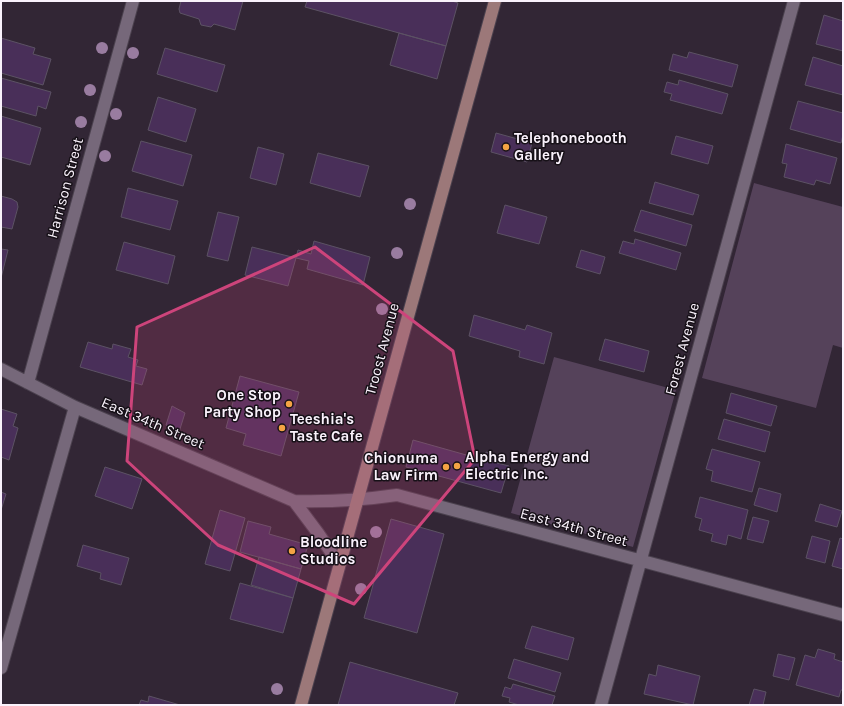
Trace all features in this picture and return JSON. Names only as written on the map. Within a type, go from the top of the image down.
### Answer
[{"type":"main road","name":"Troost Avenue","points":[[301,705],[495,1]]},
{"type":"street","name":"Harrison Street","points":[[28,383],[132,1]]},
{"type":"street","name":"Forest Avenue","points":[[601,705],[794,1]]},
{"type":"street","name":"East 34th Street","points":[[1,370],[75,407],[294,501],[326,502],[397,495],[843,615]]},
{"type":"street","points":[[1,668],[75,407]]},
{"type":"street","name":"East 34th Street","points":[[294,501],[339,564]]},
{"type":"highlighted area","points":[[315,247],[453,351],[475,459],[354,604],[218,545],[127,461],[137,327]]},
{"type":"shaded area","points":[[754,183],[843,207],[843,348],[833,345],[816,408],[702,378]]},
{"type":"shaded area","points":[[554,357],[676,390],[633,547],[511,513]]},
{"type":"building","points":[[181,1],[243,1],[235,30],[214,24],[211,27],[201,25],[199,19],[180,13],[179,9]]},
{"type":"building","points":[[307,1],[452,1],[458,3],[446,46],[305,7]]},
{"type":"building","points":[[824,15],[843,21],[843,51],[816,44]]},
{"type":"building","points":[[399,33],[446,46],[437,79],[390,65]]},
{"type":"building","points":[[1,38],[35,48],[33,54],[51,59],[43,85],[1,73]]},
{"type":"building","points":[[165,48],[225,65],[217,92],[157,74]]},
{"type":"building","points":[[689,52],[738,65],[732,87],[669,70],[673,54],[687,58]]},
{"type":"building","points":[[813,57],[843,66],[843,95],[805,85]]},
{"type":"building","points":[[1,78],[51,92],[46,109],[38,106],[36,116],[1,106]]},
{"type":"building","points":[[679,80],[728,94],[722,114],[670,100],[672,94],[664,92],[667,82],[678,85]]},
{"type":"building","points":[[158,97],[196,109],[186,142],[148,130]]},
{"type":"building","points":[[798,101],[843,113],[843,135],[841,143],[790,129]]},
{"type":"building","points":[[1,116],[41,128],[30,165],[1,157]]},
{"type":"building","points":[[496,133],[532,143],[527,162],[491,152]]},
{"type":"building","points":[[676,136],[713,146],[708,164],[671,154]]},
{"type":"building","points":[[141,141],[192,155],[183,186],[132,171]]},
{"type":"building","points":[[786,144],[837,158],[830,184],[816,180],[814,185],[784,177],[787,164],[782,163]]},
{"type":"building","points":[[258,147],[284,154],[276,185],[250,178]]},
{"type":"building","points":[[318,153],[369,166],[360,197],[310,183]]},
{"type":"building","points":[[655,182],[699,195],[693,215],[649,203]]},
{"type":"building","points":[[128,188],[178,201],[170,230],[121,217]]},
{"type":"building","points":[[1,196],[17,202],[18,207],[12,229],[1,227]]},
{"type":"building","points":[[505,205],[547,217],[539,244],[497,233]]},
{"type":"building","points":[[641,210],[692,225],[686,246],[634,231]]},
{"type":"building","points":[[218,212],[239,217],[228,261],[207,256]]},
{"type":"building","points":[[635,239],[681,253],[676,270],[619,253],[623,241],[634,244]]},
{"type":"building","points":[[314,241],[370,257],[363,285],[307,269],[309,261],[296,258],[298,250],[311,254]]},
{"type":"building","points":[[124,242],[175,256],[168,284],[116,270]]},
{"type":"building","points":[[252,247],[296,258],[288,286],[245,275]]},
{"type":"building","points":[[1,249],[8,250],[1,278]]},
{"type":"building","points":[[581,250],[605,257],[600,274],[576,267]]},
{"type":"building","points":[[474,315],[525,330],[527,325],[552,333],[544,364],[519,357],[520,351],[469,336]]},
{"type":"building","points":[[605,339],[649,351],[644,372],[599,360]]},
{"type":"building","points":[[88,342],[112,349],[113,344],[131,349],[128,357],[138,360],[136,366],[147,369],[142,385],[80,367]]},
{"type":"building","points":[[240,376],[299,392],[281,456],[243,445],[246,434],[226,428]]},
{"type":"building","points":[[731,393],[777,406],[771,426],[726,413]]},
{"type":"building","points":[[172,406],[185,413],[179,432],[166,425]]},
{"type":"building","points":[[1,409],[17,414],[13,426],[18,428],[9,460],[1,457]]},
{"type":"building","points":[[724,419],[770,432],[765,452],[718,439]]},
{"type":"building","name":"Alpha Energy and Electric Inc.","points":[[413,440],[484,460],[486,452],[499,456],[497,463],[509,466],[501,493],[406,467]]},
{"type":"building","points":[[712,449],[760,462],[752,492],[711,481],[713,471],[706,469]]},
{"type":"building","points":[[105,467],[142,479],[132,509],[95,496]]},
{"type":"building","points":[[759,488],[781,494],[777,512],[754,505]]},
{"type":"building","points":[[1,492],[6,494],[1,510]]},
{"type":"building","points":[[700,497],[748,510],[741,539],[728,535],[726,545],[711,541],[713,534],[699,530],[702,519],[695,517]]},
{"type":"building","points":[[820,504],[842,511],[837,527],[815,521]]},
{"type":"building","points":[[220,510],[245,518],[230,571],[205,564]]},
{"type":"building","points":[[753,517],[769,521],[763,543],[747,539]]},
{"type":"building","points":[[391,519],[444,534],[417,633],[364,618]]},
{"type":"building","points":[[248,521],[271,527],[269,534],[308,545],[301,569],[240,552]]},
{"type":"building","points":[[812,536],[830,541],[825,563],[806,558]]},
{"type":"building","points":[[840,538],[843,539],[843,569],[832,566]]},
{"type":"building","points":[[83,545],[129,558],[121,585],[100,579],[101,573],[77,566]]},
{"type":"building","points":[[259,557],[301,569],[293,598],[251,585]]},
{"type":"building","points":[[240,583],[293,598],[283,633],[230,619]]},
{"type":"building","points":[[532,626],[574,638],[568,660],[525,648]]},
{"type":"building","points":[[818,649],[835,654],[834,659],[843,662],[843,690],[841,690],[839,697],[796,685],[805,655],[815,658]]},
{"type":"building","points":[[778,654],[795,658],[789,680],[773,676]]},
{"type":"building","points":[[514,659],[561,673],[555,692],[508,678]]},
{"type":"building","points":[[350,662],[458,693],[454,705],[338,705]]},
{"type":"building","points":[[658,665],[700,676],[693,705],[644,694],[649,674],[656,676]]},
{"type":"building","points":[[513,684],[555,696],[552,705],[519,705],[509,702],[510,698],[502,696],[505,687],[511,689]]},
{"type":"building","points":[[754,689],[766,692],[763,705],[749,705]]},
{"type":"building","points":[[149,696],[180,705],[139,705],[141,700],[148,702]]},
{"type":"place","name":"Telephonebooth Gallery","points":[[506,147]]},
{"type":"place","name":"One Stop Party Shop","points":[[289,404]]},
{"type":"place","name":"Teeshia's Taste Cafe","points":[[282,428]]},
{"type":"place","name":"Alpha Energy and Electric Inc.","points":[[457,466]]},
{"type":"place","name":"Chionuma Law Firm","points":[[446,467]]},
{"type":"place","name":"Bloodline Studios","points":[[292,551]]}]
